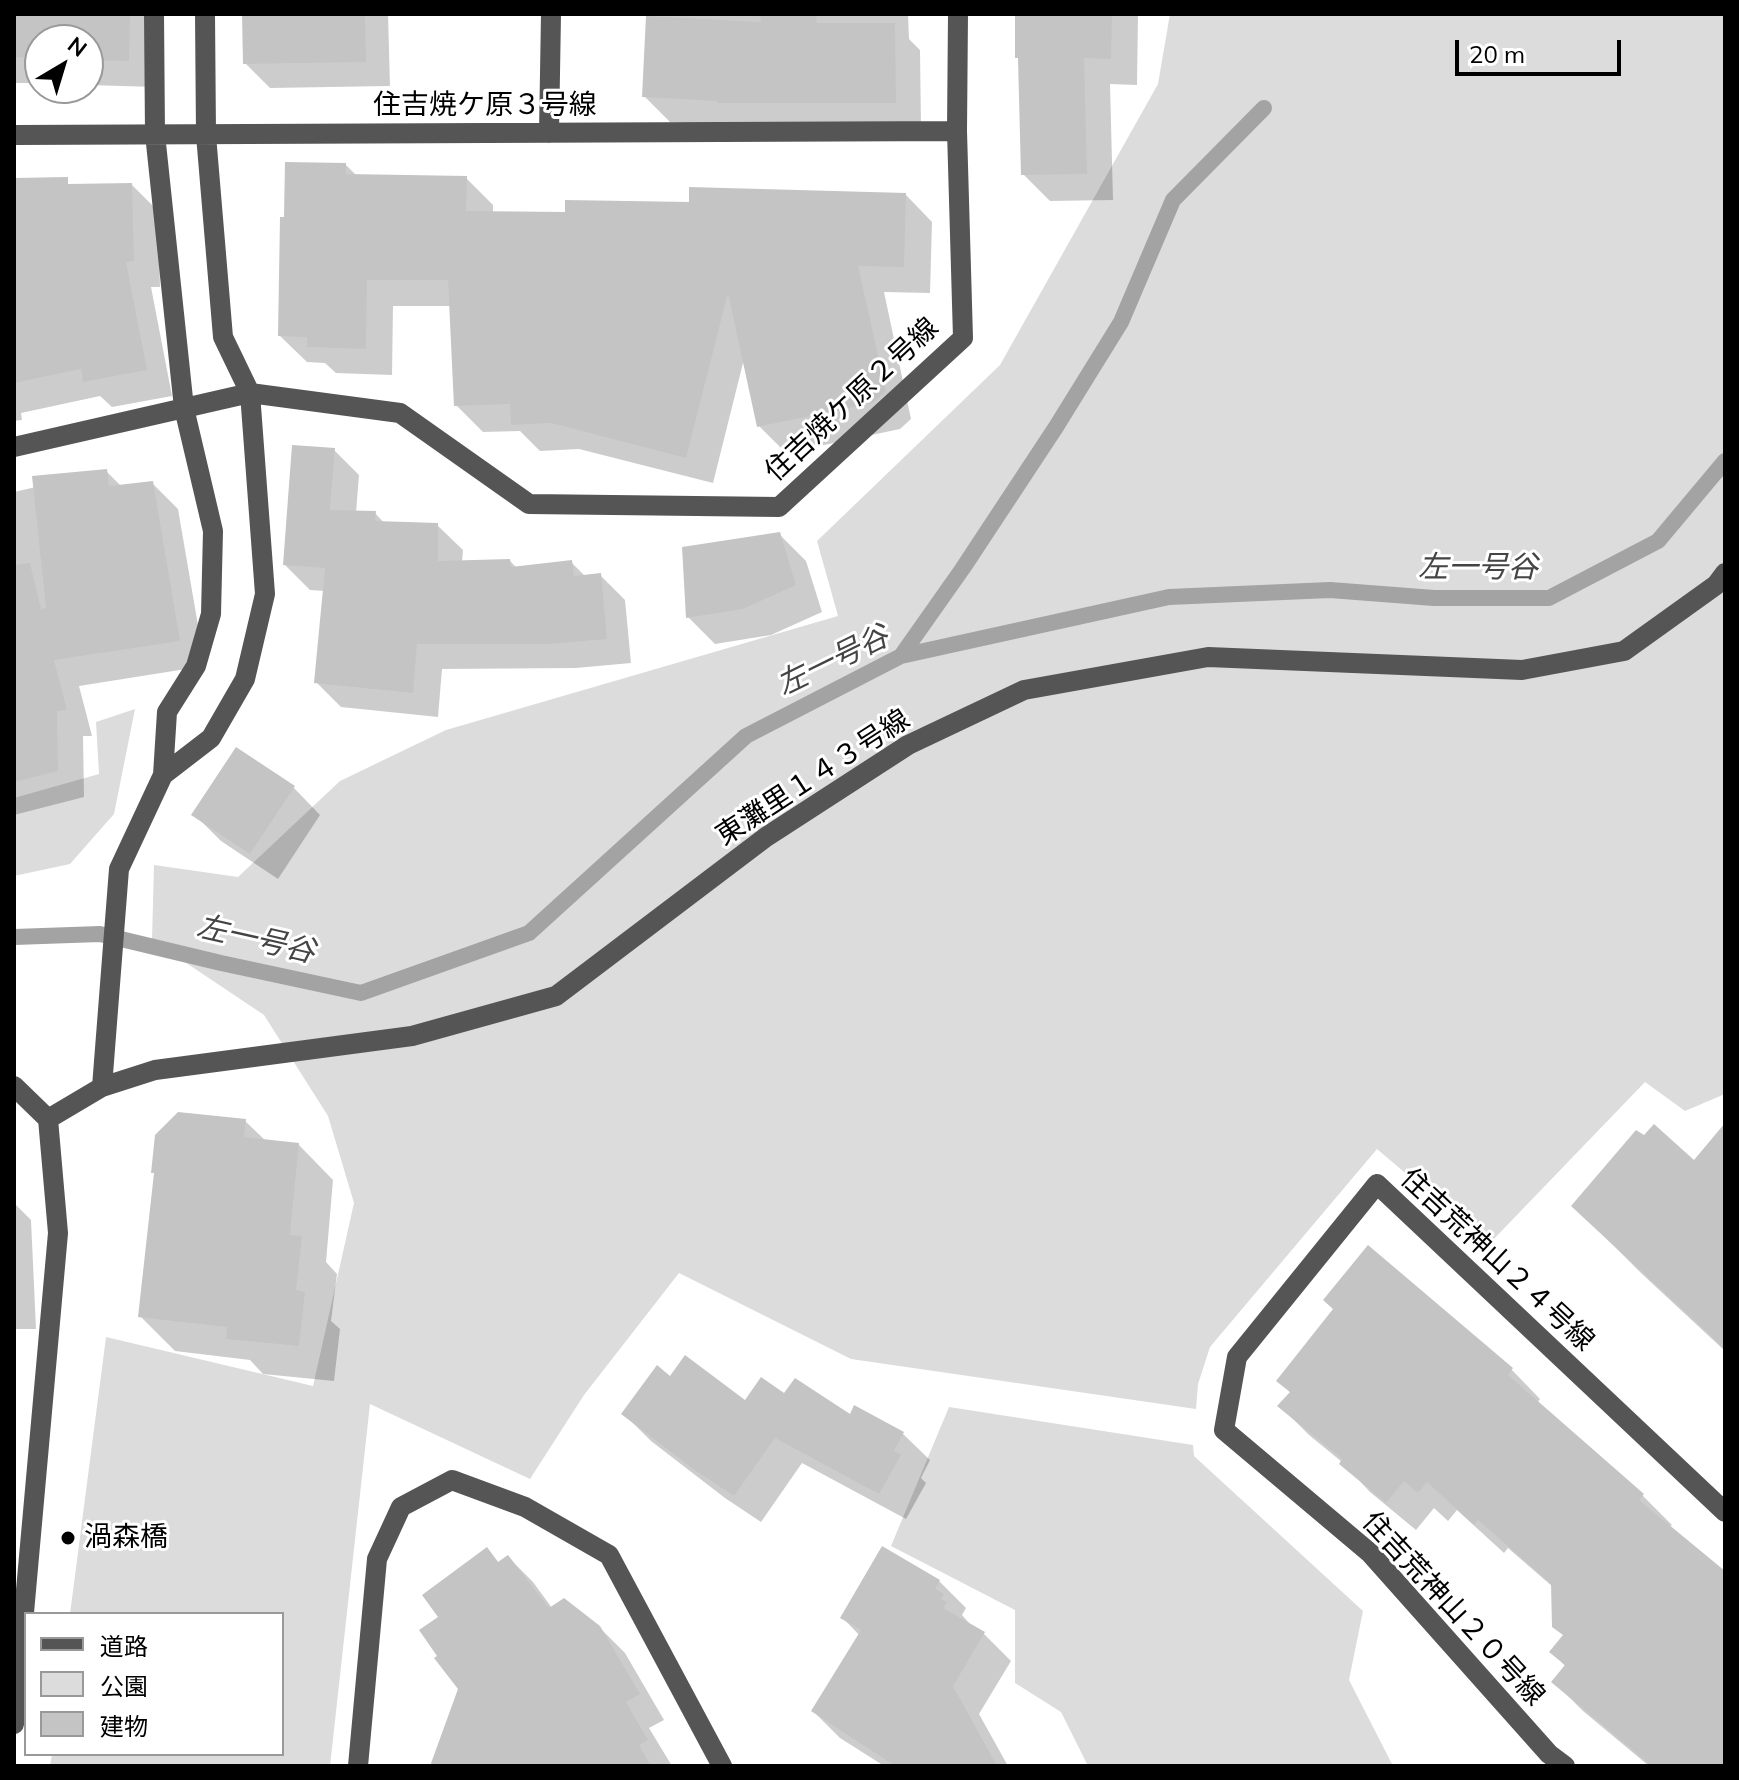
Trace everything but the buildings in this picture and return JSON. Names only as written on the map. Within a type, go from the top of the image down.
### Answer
[{"type":"street","points":[[102,1087],[119,869],[163,775],[167,712],[196,666],[211,614],[213,531],[184,408],[155,134],[154,14]]},
{"type":"street","points":[[163,775],[211,738],[245,679],[265,594],[250,393],[223,337],[206,135],[205,14]]},
{"type":"street","points":[[549,133],[551,14]]},
{"type":"street","name":"住吉焼ケ原２号線","points":[[14,447],[250,393],[400,413],[529,504],[779,507],[963,338],[957,131],[958,14]]},
{"type":"street","name":"住吉焼ケ原３号線","points":[[14,135],[957,131]]},
{"type":"street","name":"東灘里１４３号線","points":[[48,1119],[102,1087],[155,1070],[412,1036],[556,996],[766,837],[908,745],[1024,690],[1208,657],[1522,670],[1624,651],[1716,585],[1725,573]]},
{"type":"street","points":[[14,1086],[48,1119],[58,1233],[24,1612]]},
{"type":"street","name":"住吉荒神山２４号線","points":[[1224,1430],[1237,1357],[1377,1184],[1725,1512]]},
{"type":"street","name":"住吉荒神山２０号線","points":[[1224,1430],[1370,1553],[1549,1754],[1565,1766]]},
{"type":"street","points":[[358,1766],[377,1559],[401,1507],[452,1480],[525,1507],[609,1555],[722,1766]]},
{"type":"street","points":[[14,1724],[24,1612]]},
{"type":"green space","points":[[1170,14],[1725,14],[1725,1094],[1685,1111],[1645,1082],[1489,1244],[1377,1149],[1210,1347],[1198,1384],[1196,1409],[851,1359],[679,1273],[584,1395],[530,1479],[370,1404],[330,1766],[50,1766],[52,1756],[284,1756],[284,1612],[70,1612],[106,1337],[313,1386],[354,1203],[328,1116],[264,1015],[152,940],[154,865],[238,877],[340,781],[446,730],[838,616],[817,541],[1000,365],[1158,84]]},
{"type":"green space","points":[[135,709],[114,814],[70,864],[14,876],[14,798],[99,774],[96,722]]},
{"type":"green space","points":[[949,1407],[1193,1445],[1194,1456],[1363,1611],[1349,1680],[1393,1766],[1088,1766],[1061,1712],[1015,1683],[1015,1610],[891,1546]]},
{"type":"waterway","points":[[901,656],[1056,427],[1121,322],[1173,200],[1264,108]]},
{"type":"waterway","name":"左一号谷","points":[[14,937],[100,934],[361,993],[529,933],[746,736],[901,656],[1169,597],[1330,590],[1434,598],[1549,598],[1658,541],[1725,461]]},
{"type":"place","name":"渦森橋","points":[[68,1538]]}]
